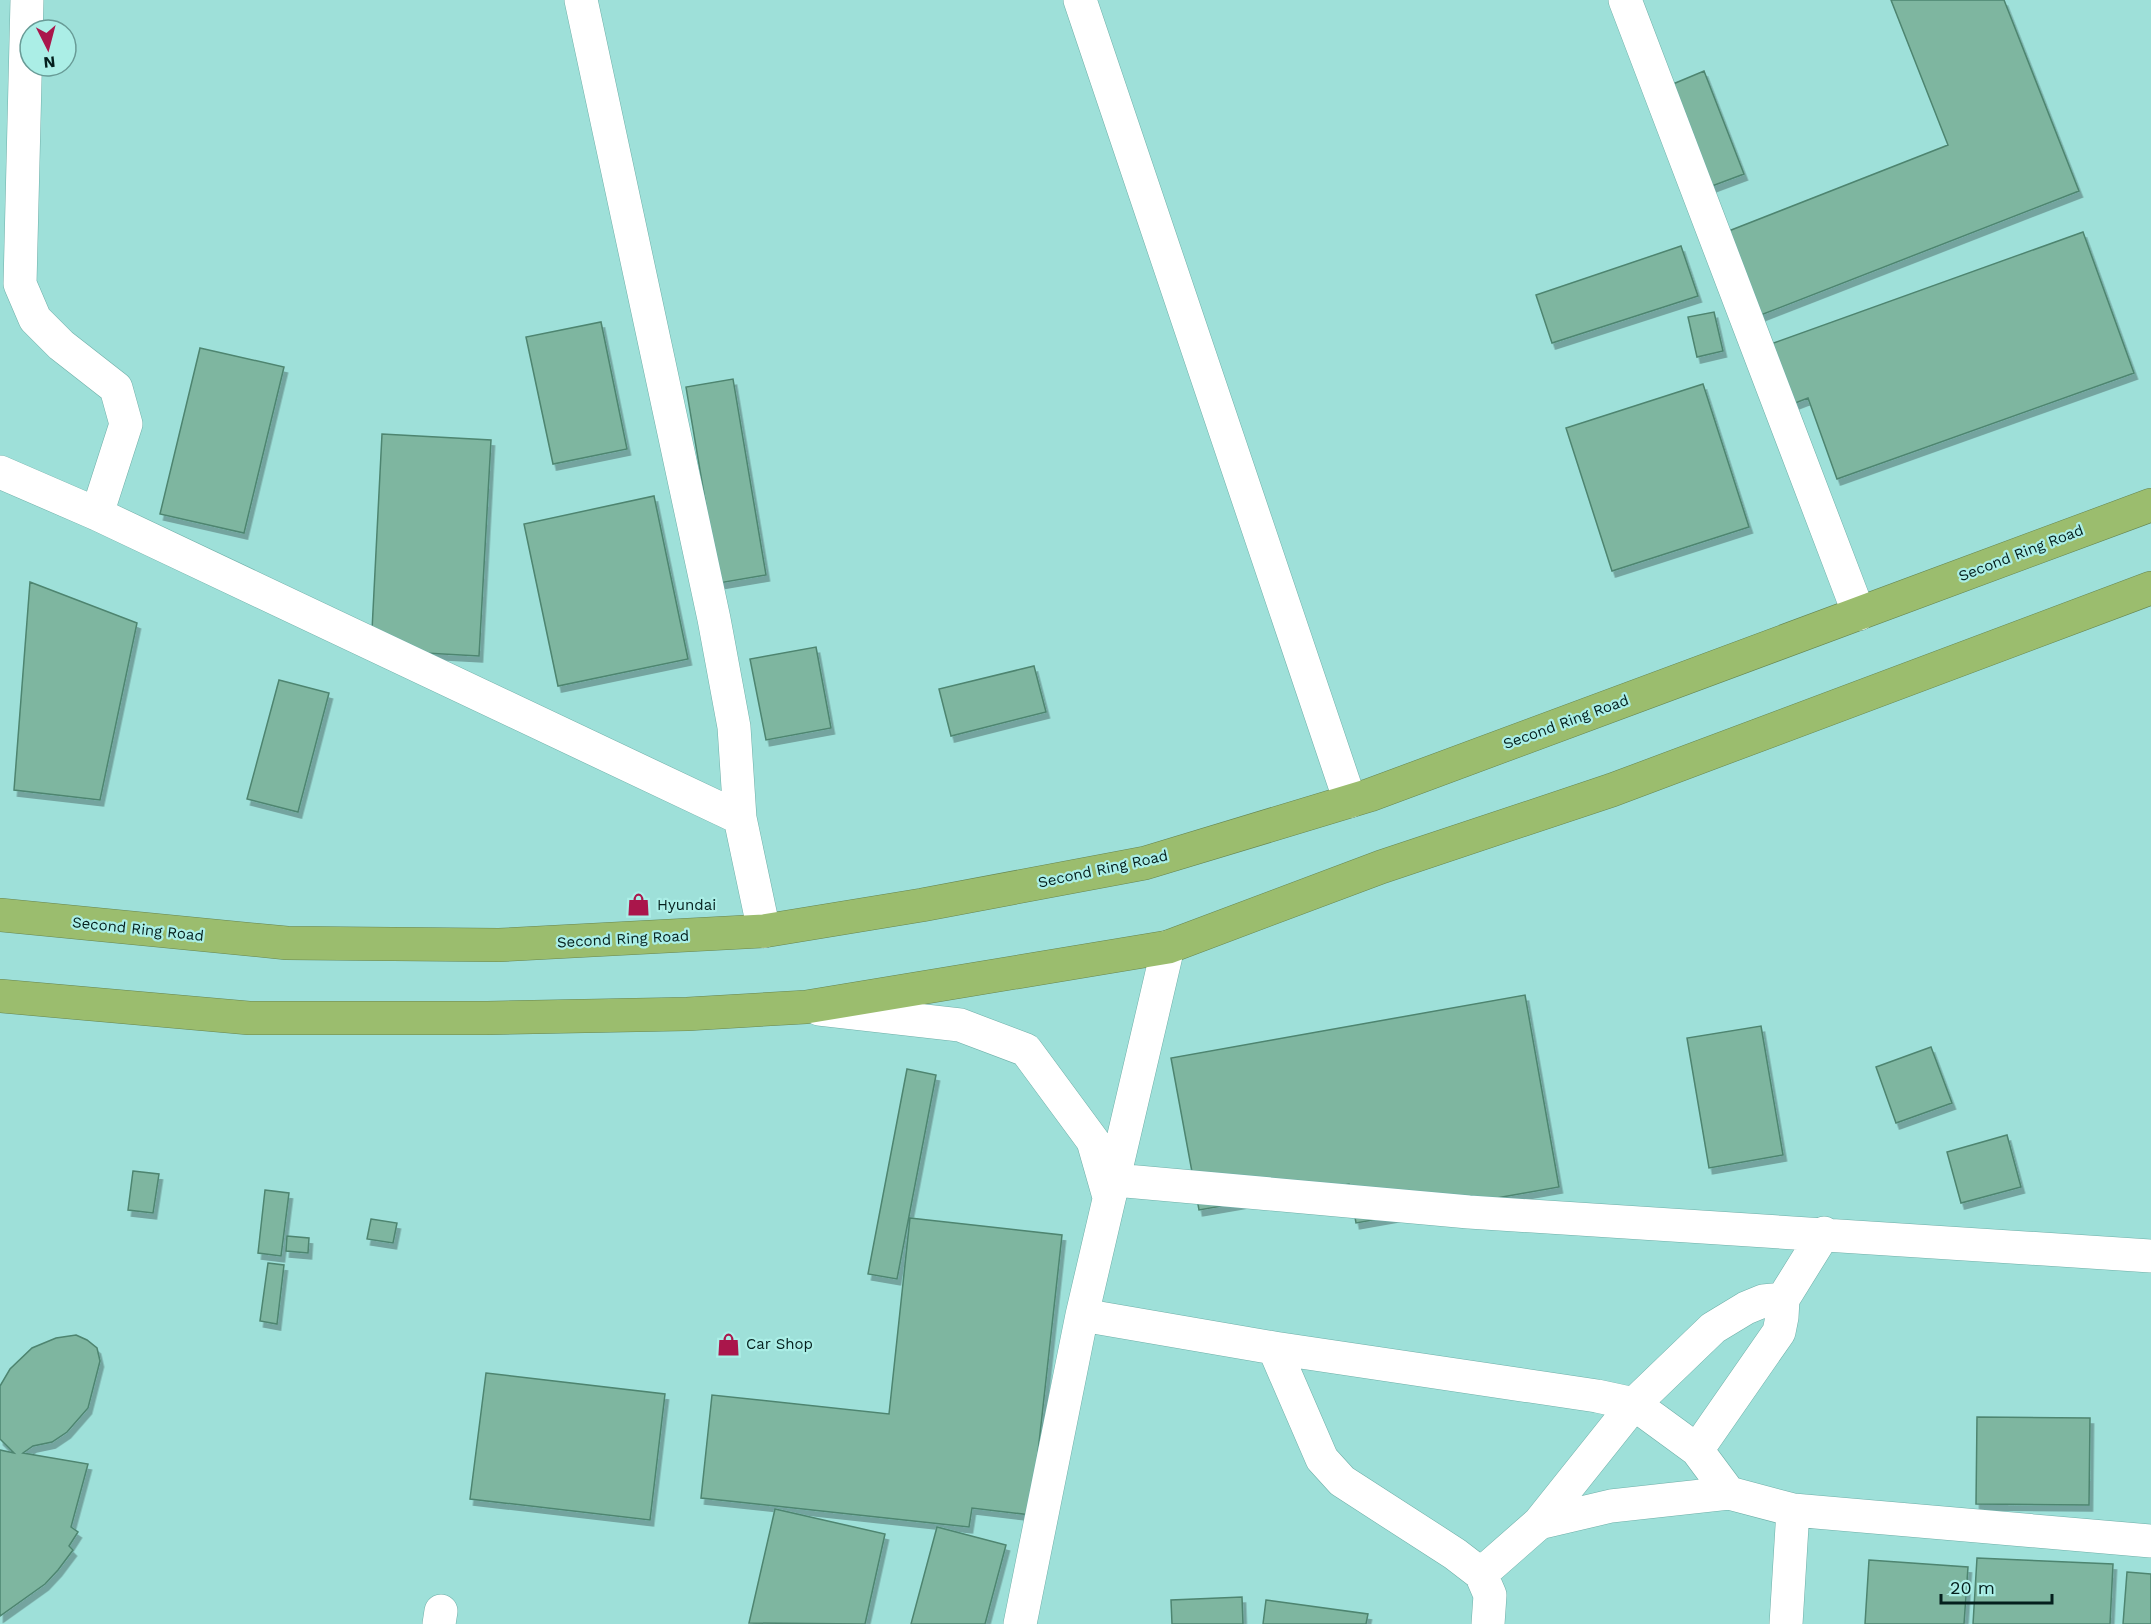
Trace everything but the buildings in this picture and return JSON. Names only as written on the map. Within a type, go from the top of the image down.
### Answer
[{"type":"highway","name":"Second Ring Road","points":[[0,915],[287,943],[499,945],[764,931],[922,905],[1145,863],[1350,801],[2151,505]]},
{"type":"highway","points":[[0,996],[249,1018],[475,1018],[687,1014],[806,1007],[1168,946],[1381,867],[1612,790],[2151,588]]},
{"type":"street","points":[[27,0],[20,284],[35,320],[61,345],[116,388],[126,424],[97,514]]},
{"type":"street","points":[[581,0],[714,619],[734,728],[740,819],[764,931]]},
{"type":"street","points":[[1080,0],[1350,801]]},
{"type":"street","points":[[1625,0],[1859,614]]},
{"type":"street","points":[[0,472],[97,514],[740,819]]},
{"type":"street","points":[[1020,1624],[1082,1315],[1168,946]]},
{"type":"street","points":[[806,1007],[960,1025],[1026,1050],[1094,1142],[1112,1191]]},
{"type":"street","points":[[1112,1191],[1824,1233],[2151,1256]]},
{"type":"street","points":[[1697,1450],[1779,1332],[1783,1299],[1824,1233]]},
{"type":"street","points":[[1481,1574],[1539,1522],[1634,1404],[1713,1328],[1746,1308],[1763,1301],[1783,1299]]},
{"type":"street","points":[[1082,1315],[1274,1348],[1597,1396],[1634,1404],[1697,1450],[1729,1493]]},
{"type":"street","points":[[1274,1348],[1322,1459],[1342,1481],[1455,1554],[1481,1574],[1490,1595],[1488,1624]]},
{"type":"street","points":[[1539,1522],[1611,1506],[1729,1493],[1792,1510],[2151,1542]]},
{"type":"street","points":[[1786,1624],[1792,1510]]},
{"type":"place","name":"Hyundai","points":[[639,905]]},
{"type":"place","name":"Car Shop","points":[[728,1344]]}]
